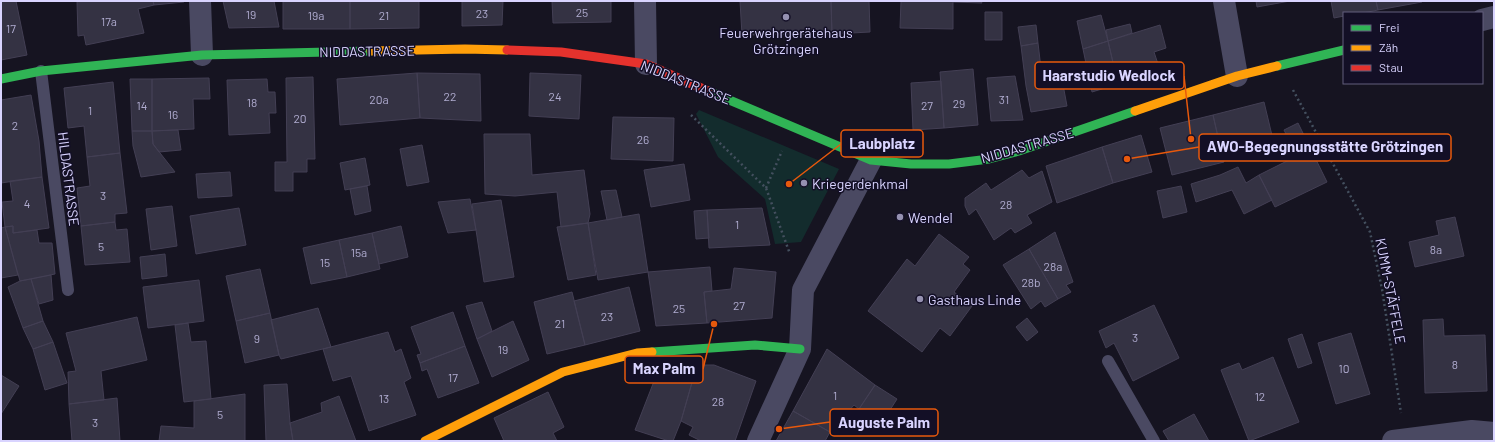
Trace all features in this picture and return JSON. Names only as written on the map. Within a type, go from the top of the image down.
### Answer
[{"type":"street","points":[[200,1],[202,54]]},
{"type":"street","points":[[645,1],[646,64]]},
{"type":"street","points":[[1224,1],[1236,76]]},
{"type":"street","points":[[1483,20],[1494,17]]},
{"type":"street","name":"NIDDASTRASSE","points":[[1,79],[41,71],[202,54],[465,49],[561,52],[646,64],[870,160],[911,164],[949,164],[989,159],[1018,151],[1236,76],[1343,50]]},
{"type":"street","points":[[758,441],[800,349],[803,290],[870,160]]},
{"type":"street","points":[[425,441],[563,372],[637,352],[755,345],[800,349]]},
{"type":"street","points":[[1399,440],[1472,431],[1494,433]]},
{"type":"lane","name":"HILDASTRASSE","points":[[41,71],[68,290]]},
{"type":"lane","points":[[1108,361],[1154,441]]},
{"type":"path","points":[[682,80],[677,100],[766,188],[803,290]]},
{"type":"path","name":"KUMM-STÄFFELE","points":[[1294,92],[1370,232],[1382,289],[1399,440]]},
{"type":"path","points":[[766,188],[793,126]]},
{"type":"green space","points":[[699,110],[839,169],[801,242],[775,244],[765,199],[718,157],[696,114]]},
{"type":"building","points":[[1,1],[16,1],[27,55],[1,60]]},
{"type":"building","points":[[77,1],[153,1],[154,5],[138,9],[144,33],[86,45],[84,35],[78,36]]},
{"type":"building","points":[[153,1],[184,1],[184,2],[154,5]]},
{"type":"building","points":[[223,1],[274,1],[279,27],[229,28]]},
{"type":"building","points":[[283,1],[350,1],[350,29],[283,29]]},
{"type":"building","points":[[350,1],[419,1],[419,28],[350,29]]},
{"type":"building","points":[[462,1],[503,1],[502,25],[462,26]]},
{"type":"building","points":[[552,1],[611,1],[611,22],[553,23]]},
{"type":"building","name":"Feuerwehrgerätehaus Grötzingen","points":[[740,1],[831,1],[832,34],[742,35]]},
{"type":"building","points":[[831,1],[869,1],[870,32],[832,34]]},
{"type":"building","points":[[901,1],[953,1],[953,29],[900,28]]},
{"type":"building","points":[[981,1],[982,3],[953,2]]},
{"type":"building","points":[[1256,1],[1290,1],[1257,7]]},
{"type":"building","points":[[1331,1],[1376,1],[1378,10],[1368,12],[1343,12],[1343,16],[1334,18]]},
{"type":"building","points":[[1376,1],[1422,1],[1422,2],[1378,10]]},
{"type":"building","points":[[985,12],[1002,12],[1002,40],[985,40]]},
{"type":"building","points":[[1101,15],[1108,41],[1083,49],[1077,21]]},
{"type":"building","points":[[1130,24],[1132,33],[1108,41],[1106,30]]},
{"type":"building","points":[[1036,25],[1038,43],[1021,46],[1018,27]]},
{"type":"building","points":[[1160,25],[1166,48],[1154,52],[1160,70],[1118,84],[1108,41]]},
{"type":"building","points":[[1108,41],[1118,84],[1092,92],[1083,49]]},
{"type":"building","points":[[1038,43],[1042,77],[1061,74],[1067,106],[1031,112],[1021,46]]},
{"type":"building","points":[[973,69],[978,125],[944,128],[940,72]]},
{"type":"building","points":[[417,73],[420,118],[340,125],[337,79]]},
{"type":"building","points":[[417,73],[480,74],[481,121],[420,118]]},
{"type":"building","points":[[530,73],[581,75],[579,119],[529,116]]},
{"type":"building","points":[[1015,76],[1023,120],[991,121],[987,78]]},
{"type":"building","points":[[313,77],[315,159],[307,159],[307,172],[293,172],[293,191],[275,191],[275,162],[287,162],[286,78]]},
{"type":"building","points":[[209,78],[210,99],[193,99],[194,129],[152,131],[152,79]]},
{"type":"building","points":[[130,79],[152,79],[152,131],[132,131]]},
{"type":"building","points":[[267,79],[268,92],[275,92],[276,113],[269,113],[270,133],[229,135],[227,80]]},
{"type":"building","points":[[941,81],[944,128],[913,130],[911,83]]},
{"type":"building","points":[[113,82],[120,153],[87,157],[84,126],[68,128],[64,88]]},
{"type":"building","points":[[31,95],[39,141],[42,177],[1,183],[1,100]]},
{"type":"building","points":[[1264,102],[1275,148],[1264,150],[1261,141],[1221,151],[1213,115]]},
{"type":"building","points":[[1213,115],[1224,162],[1172,175],[1160,128]]},
{"type":"building","points":[[613,117],[674,118],[673,161],[611,159]]},
{"type":"building","points":[[1298,123],[1327,182],[1275,207],[1259,175],[1297,156],[1284,130]]},
{"type":"building","points":[[178,130],[181,150],[159,152],[153,144],[152,131]]},
{"type":"building","points":[[132,131],[152,131],[153,144],[175,172],[141,177],[133,146]]},
{"type":"building","points":[[484,134],[530,134],[532,175],[584,170],[590,214],[588,223],[561,227],[557,192],[515,196],[485,194]]},
{"type":"building","points":[[1141,135],[1152,172],[1113,183],[1102,147]]},
{"type":"building","points":[[422,145],[429,182],[407,186],[400,149]]},
{"type":"building","points":[[1102,147],[1113,183],[1057,203],[1046,166]]},
{"type":"building","points":[[120,153],[127,213],[115,214],[115,222],[81,226],[77,188],[90,186],[87,157]]},
{"type":"building","points":[[365,158],[370,185],[345,190],[340,163]]},
{"type":"building","points":[[684,164],[690,200],[651,207],[644,170]]},
{"type":"building","points":[[1238,167],[1246,183],[1259,175],[1272,200],[1244,214],[1232,190],[1196,202],[1191,184],[1220,175]]},
{"type":"building","points":[[1022,170],[1029,178],[1042,171],[1052,202],[1027,215],[1032,223],[1015,233],[1011,228],[994,240],[976,209],[969,215],[965,206],[965,198],[986,183],[991,190]]},
{"type":"building","points":[[230,172],[232,196],[198,198],[196,174]]},
{"type":"building","points":[[42,177],[49,228],[13,233],[13,226],[5,227],[2,202],[13,201],[10,181]]},
{"type":"building","points":[[367,186],[371,211],[355,215],[350,189]]},
{"type":"building","points":[[1181,186],[1187,212],[1163,218],[1157,191]]},
{"type":"building","points":[[616,190],[622,217],[607,220],[601,191]]},
{"type":"building","points":[[470,199],[476,230],[448,233],[438,202]]},
{"type":"building","points":[[501,200],[514,277],[484,282],[472,204]]},
{"type":"building","points":[[172,206],[177,246],[151,250],[146,209]]},
{"type":"building","points":[[239,208],[246,245],[196,254],[190,216]]},
{"type":"building","points":[[762,208],[770,245],[709,248],[707,210]]},
{"type":"building","points":[[707,210],[709,238],[696,239],[694,211]]},
{"type":"building","points":[[639,214],[648,272],[598,280],[588,223]]},
{"type":"building","points":[[1455,217],[1464,256],[1415,267],[1409,242],[1439,235],[1436,221]]},
{"type":"building","points":[[115,222],[116,230],[127,229],[130,262],[85,265],[81,226]]},
{"type":"building","points":[[588,223],[596,275],[568,280],[557,227]]},
{"type":"building","points":[[13,226],[13,233],[37,230],[39,243],[52,243],[55,274],[20,281],[5,227]]},
{"type":"building","points":[[401,226],[408,257],[379,264],[372,233]]},
{"type":"building","points":[[5,227],[18,275],[1,278],[1,228]]},
{"type":"building","points":[[1055,232],[1073,282],[1066,285],[1071,292],[1058,299],[1029,249]]},
{"type":"building","points":[[372,233],[380,269],[347,277],[339,240]]},
{"type":"building","name":"Gasthaus Linde","points":[[939,234],[969,257],[963,264],[970,270],[954,292],[972,306],[950,336],[940,328],[922,352],[868,311],[907,259],[915,266]]},
{"type":"building","points":[[339,240],[347,277],[311,284],[303,248]]},
{"type":"building","points":[[1029,249],[1058,299],[1045,307],[1041,301],[1031,309],[1003,265]]},
{"type":"building","points":[[165,254],[167,276],[142,279],[140,257]]},
{"type":"building","points":[[710,267],[712,291],[704,292],[707,323],[656,326],[648,272]]},
{"type":"building","points":[[734,268],[776,272],[772,318],[707,323],[704,292],[731,289]]},
{"type":"building","points":[[260,269],[270,313],[236,321],[226,276]]},
{"type":"building","points":[[51,275],[53,300],[39,304],[31,279]]},
{"type":"building","points":[[31,279],[43,321],[23,328],[8,287],[20,281]]},
{"type":"building","points":[[199,280],[204,321],[148,328],[143,287]]},
{"type":"building","points":[[629,287],[640,331],[585,345],[574,301]]},
{"type":"building","points":[[572,292],[585,345],[547,354],[534,302]]},
{"type":"building","points":[[482,302],[492,331],[477,339],[466,306]]},
{"type":"building","points":[[1154,305],[1179,358],[1133,381],[1114,343],[1106,348],[1099,331]]},
{"type":"building","points":[[318,308],[331,347],[281,359],[271,320]]},
{"type":"building","points":[[453,312],[465,346],[420,363],[417,355],[421,354],[411,327]]},
{"type":"building","points":[[270,313],[279,355],[245,363],[236,321]]},
{"type":"building","points":[[137,317],[147,360],[101,371],[104,400],[69,404],[68,372],[76,371],[66,333]]},
{"type":"building","points":[[1027,318],[1038,332],[1027,341],[1016,327]]},
{"type":"building","points":[[1443,319],[1444,336],[1485,335],[1487,391],[1425,393],[1423,320]]},
{"type":"building","points":[[43,321],[53,342],[33,349],[23,328]]},
{"type":"building","points":[[513,321],[529,360],[492,377],[477,339]]},
{"type":"building","points":[[188,323],[191,342],[206,341],[211,399],[184,402],[175,325]]},
{"type":"building","points":[[388,332],[395,352],[401,349],[411,378],[404,382],[416,415],[369,431],[351,376],[333,381],[323,349]]},
{"type":"building","points":[[1351,333],[1370,394],[1336,404],[1318,343]]},
{"type":"building","points":[[1302,334],[1312,363],[1298,368],[1288,339]]},
{"type":"building","points":[[53,342],[67,383],[45,390],[33,349]]},
{"type":"building","points":[[465,346],[479,383],[438,398],[427,369],[422,371],[420,363]]},
{"type":"building","points":[[827,349],[875,385],[859,409],[854,405],[847,413],[840,409],[830,432],[793,411]]},
{"type":"building","points":[[1273,357],[1299,422],[1249,441],[1221,370],[1239,363],[1242,370]]},
{"type":"building","points":[[697,365],[714,365],[756,381],[735,441],[701,441],[689,435],[693,427],[681,421]]},
{"type":"building","points":[[697,365],[681,421],[673,441],[635,430],[658,371]]},
{"type":"building","points":[[1,375],[19,386],[1,414]]},
{"type":"building","points":[[287,384],[293,441],[266,441],[264,385]]},
{"type":"building","points":[[875,385],[897,399],[881,424],[859,409]]},
{"type":"building","points":[[548,392],[564,427],[553,433],[557,441],[504,441],[494,418]]},
{"type":"building","points":[[245,394],[245,441],[159,441],[161,426],[194,428],[194,401]]},
{"type":"building","points":[[339,396],[356,441],[293,441],[290,423],[322,412],[321,403]]},
{"type":"building","points":[[117,398],[120,441],[72,441],[69,404]]},
{"type":"building","points":[[793,411],[830,432],[825,441],[776,441]]},
{"type":"building","points":[[1194,414],[1209,441],[1169,441],[1163,431]]},
{"type":"traffic: fast","points":[[1277,66],[1343,50]]},
{"type":"traffic: fast","points":[[1,79],[41,71],[202,55],[371,51]]},
{"type":"traffic: fast","points":[[708,91],[871,160],[911,164],[949,164],[989,159],[1019,151],[1135,111]]},
{"type":"traffic: fast","points":[[652,352],[755,345],[800,349]]},
{"type":"traffic: slow","points":[[371,51],[465,49],[507,50]]},
{"type":"traffic: slow","points":[[1135,111],[1237,76],[1277,66]]},
{"type":"traffic: slow","points":[[425,441],[563,372],[637,353],[652,352]]},
{"type":"traffic: jam","points":[[507,50],[561,52],[646,64],[708,91]]},
{"type":"place","name":"Feuerwehrgerätehaus Grötzingen","points":[[786,17]]},
{"type":"place","name":"Haarstudio Wedlock","points":[[1191,139]]},
{"type":"place","name":"AWO-Begegnungsstätte Grötzingen","points":[[1127,159]]},
{"type":"place","name":"Kriegerdenkmal","points":[[804,183]]},
{"type":"place","name":"Laubplatz","points":[[789,184]]},
{"type":"place","name":"Wendel","points":[[900,217]]},
{"type":"place","name":"Gasthaus Linde","points":[[920,299]]},
{"type":"place","name":"Max Palm","points":[[714,324]]},
{"type":"place","name":"Auguste Palm","points":[[779,429]]}]
